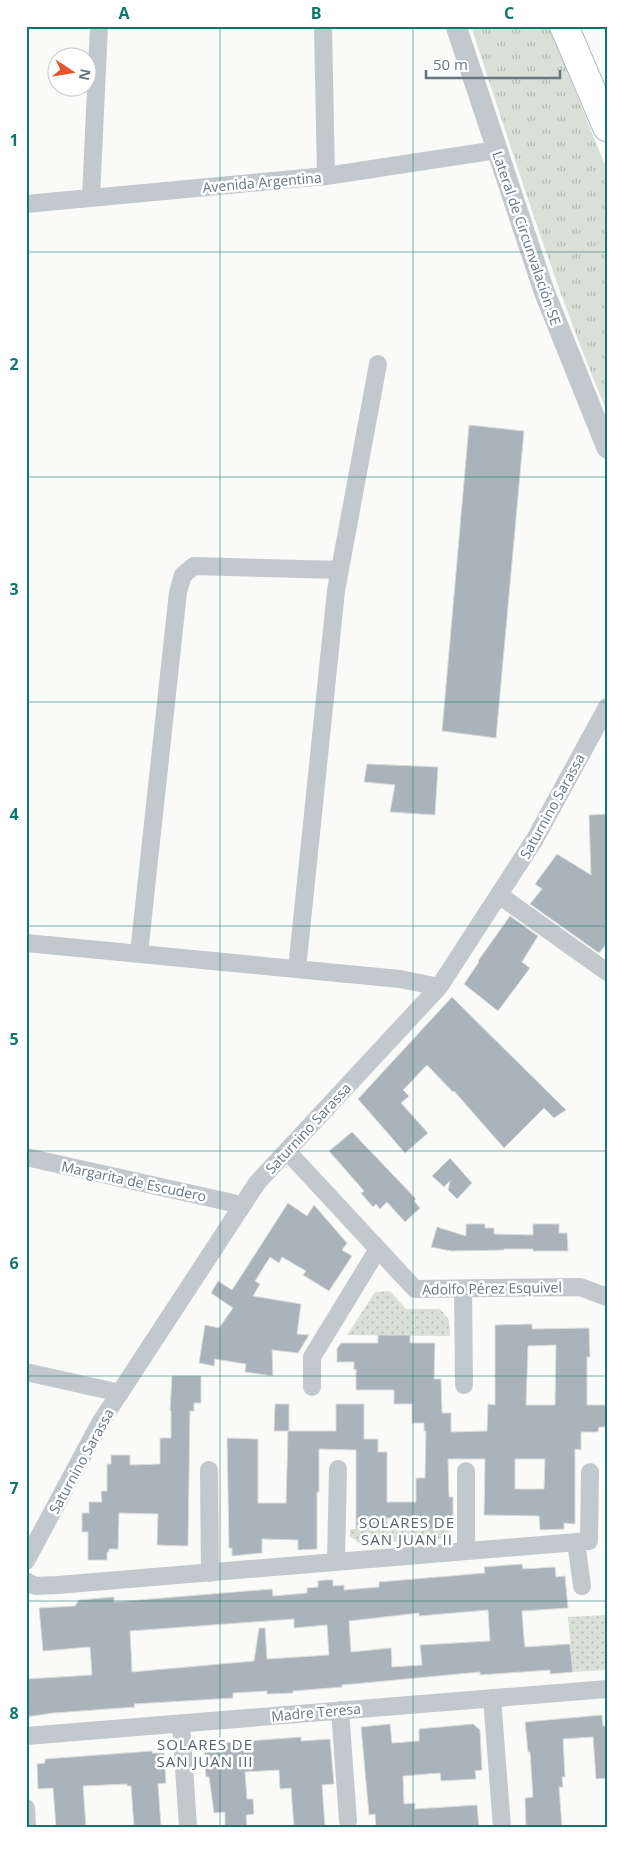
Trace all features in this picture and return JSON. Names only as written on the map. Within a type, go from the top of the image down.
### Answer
[{"type":"highway","points":[[564,26],[607,127]]},
{"type":"highway","points":[[583,26],[607,104]]},
{"type":"street","points":[[91,197],[99,26]]},
{"type":"street","points":[[323,26],[326,176]]},
{"type":"street","name":"Lateral de Circunvalación SE","points":[[456,26],[544,291],[607,448]]},
{"type":"street","name":"Avenida Argentina","points":[[26,204],[326,176],[497,150]]},
{"type":"street","points":[[297,969],[336,591],[378,364]]},
{"type":"street","points":[[139,954],[178,592],[183,575],[194,566],[340,570]]},
{"type":"street","name":"Saturnino Sarassa","points":[[26,1561],[100,1423],[242,1205],[257,1183],[439,987],[535,839],[607,707]]},
{"type":"street","points":[[499,895],[607,972]]},
{"type":"street","points":[[26,942],[400,979],[439,987]]},
{"type":"street","name":"Adolfo Pérez Esquivel","points":[[287,1150],[415,1289],[580,1288],[607,1297]]},
{"type":"street","name":"Margarita de Escudero","points":[[26,1157],[242,1205]]},
{"type":"street","points":[[312,1387],[312,1357],[378,1249]]},
{"type":"street","points":[[463,1289],[464,1385]]},
{"type":"street","points":[[26,1372],[120,1393]]},
{"type":"street","points":[[336,1562],[338,1469]]},
{"type":"street","points":[[209,1470],[210,1572]]},
{"type":"street","points":[[466,1471],[466,1551]]},
{"type":"street","points":[[582,1586],[582,1541],[590,1472]]},
{"type":"street","points":[[26,1581],[35,1586],[58,1585],[582,1541]]},
{"type":"street","name":"Madre Teresa","points":[[26,1736],[607,1689]]},
{"type":"street","points":[[492,1698],[502,1827]]},
{"type":"street","points":[[340,1710],[348,1821]]},
{"type":"street","points":[[181,1723],[188,1827]]},
{"type":"street","points":[[26,1808],[27,1827]]},
{"type":"green space","points":[[471,26],[549,26],[607,170],[607,412],[552,269]]},
{"type":"green space","points":[[390,1291],[406,1309],[440,1309],[449,1320],[450,1336],[347,1335],[375,1292]]},
{"type":"green space","points":[[350,1529],[453,1529],[443,1539],[360,1544],[350,1536]]},
{"type":"green space","points":[[607,1615],[607,1670],[573,1672],[568,1617]]},
{"type":"building","points":[[469,425],[524,431],[496,738],[442,731]]},
{"type":"building","points":[[367,764],[438,767],[435,815],[390,812],[395,785],[364,782]]},
{"type":"building","points":[[607,814],[607,943],[599,953],[530,904],[542,889],[535,884],[557,854],[591,875],[589,815]]},
{"type":"building","points":[[510,916],[538,936],[522,962],[530,968],[498,1011],[464,984]]},
{"type":"building","points":[[452,997],[566,1110],[554,1118],[544,1108],[504,1148],[454,1091],[427,1065],[403,1090],[409,1096],[401,1103],[428,1133],[405,1153],[358,1099]]},
{"type":"building","points":[[352,1132],[416,1199],[414,1201],[420,1208],[405,1222],[387,1202],[380,1209],[376,1204],[373,1207],[361,1193],[364,1191],[329,1151]]},
{"type":"building","points":[[450,1158],[472,1183],[457,1199],[448,1190],[450,1181],[444,1187],[432,1176]]},
{"type":"building","points":[[288,1203],[307,1216],[314,1205],[347,1243],[342,1250],[352,1256],[329,1291],[303,1275],[306,1271],[282,1257],[279,1263],[270,1257],[255,1281],[260,1284],[253,1296],[301,1304],[297,1334],[309,1335],[298,1353],[272,1350],[273,1376],[245,1372],[246,1364],[215,1359],[214,1366],[199,1363],[205,1325],[219,1328],[233,1308],[211,1293],[218,1281],[232,1290]]},
{"type":"building","points":[[466,1224],[485,1224],[485,1228],[494,1228],[494,1234],[533,1235],[533,1224],[559,1224],[559,1233],[567,1233],[568,1251],[504,1249],[451,1251],[431,1247],[437,1227],[466,1236]]},
{"type":"building","points":[[532,1324],[532,1329],[589,1328],[590,1357],[587,1357],[587,1405],[607,1405],[607,1427],[599,1427],[598,1432],[581,1432],[581,1450],[575,1449],[575,1524],[564,1523],[564,1529],[540,1530],[539,1516],[484,1515],[485,1459],[448,1459],[449,1497],[453,1497],[453,1523],[435,1522],[435,1529],[418,1529],[418,1519],[387,1518],[387,1529],[356,1529],[356,1450],[319,1449],[317,1549],[298,1550],[298,1540],[262,1539],[262,1553],[232,1556],[232,1548],[229,1548],[227,1438],[258,1439],[258,1503],[286,1503],[288,1431],[336,1431],[336,1404],[364,1404],[364,1439],[378,1439],[378,1452],[387,1452],[387,1502],[416,1502],[416,1478],[425,1478],[426,1431],[424,1431],[424,1423],[412,1423],[412,1404],[394,1404],[394,1390],[356,1390],[354,1362],[337,1362],[337,1349],[341,1343],[378,1343],[378,1335],[410,1335],[410,1343],[435,1343],[434,1379],[441,1379],[442,1413],[451,1413],[451,1432],[487,1431],[488,1404],[495,1405],[495,1325]],"holes":[[[556,1345],[555,1405],[526,1405],[528,1346]],[[515,1459],[545,1459],[544,1489],[515,1489]]]},
{"type":"building","points":[[172,1376],[201,1376],[201,1403],[194,1403],[194,1411],[190,1411],[188,1546],[157,1545],[158,1514],[119,1513],[118,1549],[109,1549],[107,1560],[88,1560],[88,1532],[82,1532],[82,1513],[89,1513],[89,1502],[102,1502],[101,1491],[107,1491],[107,1464],[111,1464],[111,1455],[130,1455],[130,1465],[160,1464],[160,1438],[171,1438]]},
{"type":"building","points":[[275,1404],[289,1404],[289,1431],[274,1431]]},
{"type":"building","points":[[522,1564],[523,1569],[555,1567],[556,1577],[565,1576],[568,1608],[522,1611],[524,1639],[525,1647],[570,1644],[573,1672],[550,1674],[550,1670],[480,1675],[480,1672],[342,1685],[342,1687],[293,1691],[293,1693],[267,1694],[267,1691],[233,1693],[233,1698],[134,1704],[135,1707],[53,1713],[26,1717],[26,1679],[92,1675],[90,1647],[43,1651],[39,1608],[75,1606],[79,1600],[114,1597],[114,1602],[272,1589],[273,1596],[307,1593],[307,1588],[318,1587],[318,1581],[325,1580],[333,1580],[333,1586],[344,1585],[344,1590],[379,1587],[379,1582],[485,1573],[484,1567]],"holes":[[[488,1610],[490,1641],[420,1645],[422,1665],[392,1667],[391,1648],[351,1652],[349,1621],[419,1613],[419,1616]],[[294,1619],[294,1628],[327,1625],[329,1655],[267,1659],[265,1628],[259,1628],[254,1661],[132,1672],[130,1631]]]},
{"type":"building","points":[[602,1715],[603,1726],[607,1725],[607,1778],[596,1779],[593,1737],[563,1739],[565,1777],[562,1777],[563,1787],[559,1787],[562,1827],[526,1827],[525,1798],[533,1797],[530,1752],[528,1752],[525,1722]]},
{"type":"building","points":[[390,1724],[392,1743],[419,1741],[419,1729],[473,1724],[480,1730],[482,1770],[475,1771],[476,1779],[441,1781],[440,1773],[403,1776],[404,1804],[415,1803],[415,1809],[477,1805],[479,1827],[376,1827],[375,1814],[369,1815],[361,1727]]},
{"type":"building","points":[[301,1737],[301,1741],[330,1739],[334,1784],[322,1785],[325,1827],[294,1827],[291,1788],[280,1789],[279,1770],[245,1772],[247,1799],[253,1799],[254,1814],[246,1815],[247,1827],[225,1827],[225,1812],[214,1813],[209,1777],[206,1777],[204,1747],[223,1746],[223,1743]]},
{"type":"building","points":[[152,1751],[152,1753],[164,1753],[166,1783],[158,1784],[161,1826],[134,1827],[131,1786],[127,1786],[127,1784],[83,1786],[86,1827],[56,1827],[53,1788],[38,1789],[37,1764],[45,1763],[45,1759]]},
{"type":"district","name":"SOLARES DE SAN JUAN II","points":[[407,1530]]},
{"type":"district","name":"SOLARES DE SAN JUAN III","points":[[205,1752]]}]
